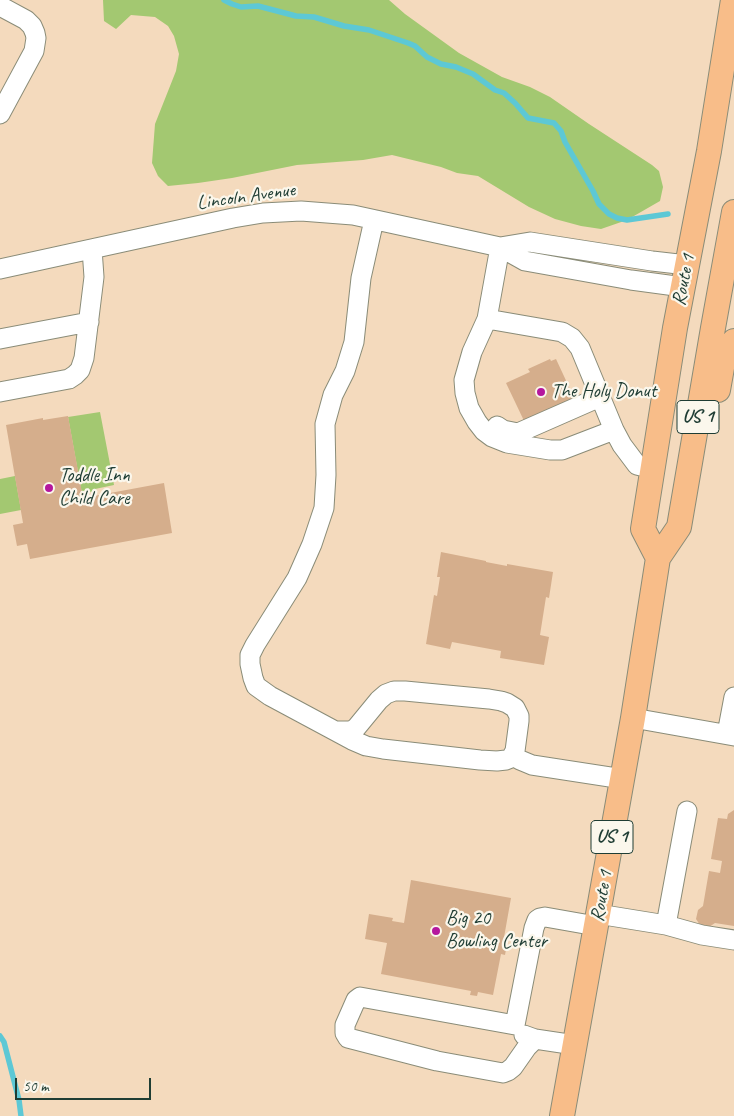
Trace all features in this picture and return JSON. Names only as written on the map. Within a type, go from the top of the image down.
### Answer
[{"type":"main road","name":"Route 1","points":[[658,558],[643,529],[685,276],[709,151],[733,0]]},
{"type":"main road","name":"Route 1","points":[[562,1116],[634,718],[658,558],[679,527],[728,283],[734,212]]},
{"type":"main road","points":[[685,276],[728,283]]},
{"type":"main road","points":[[684,498],[700,484],[708,451],[723,362],[734,341]]},
{"type":"street","points":[[0,6],[26,20],[32,26],[36,38],[34,51],[0,114]]},
{"type":"street","name":"Lincoln Avenue","points":[[0,269],[233,218],[262,213],[313,211],[353,215],[500,247],[530,242],[642,259],[685,276]]},
{"type":"street","points":[[337,732],[351,731],[356,728],[379,700],[386,694],[394,691],[489,699],[507,703],[517,711],[519,721],[516,746],[510,758],[506,760],[497,761],[384,750],[358,743],[337,732],[270,696],[256,686],[250,664],[250,655],[300,571],[312,544],[324,508],[326,424],[333,395],[345,371],[354,342],[361,278],[374,220]]},
{"type":"street","points":[[500,247],[487,318],[468,362],[464,380],[469,408],[484,431],[492,437],[507,443],[540,449],[562,450],[614,430]]},
{"type":"street","points":[[0,392],[69,379],[80,370],[84,358],[94,277],[92,249]]},
{"type":"street","points":[[487,318],[562,332],[576,342],[614,430],[622,444],[637,464],[653,468]]},
{"type":"street","points":[[0,339],[89,322]]},
{"type":"street","points":[[479,337],[475,365],[475,387],[485,414],[491,422],[503,430],[518,433],[524,431],[600,397]]},
{"type":"street","points":[[634,718],[731,735],[734,697]]},
{"type":"street","points":[[512,755],[532,765],[623,779]]},
{"type":"street","points":[[666,925],[687,812]]},
{"type":"street","points":[[575,1045],[524,1036],[515,1025],[534,928],[537,920],[540,918],[666,925],[702,935],[734,940]]},
{"type":"street","points":[[515,1025],[360,996],[356,1000],[345,1025],[345,1033],[348,1038],[437,1061],[503,1073],[513,1067],[526,1047],[535,1039]]},
{"type":"green space","points":[[103,0],[389,0],[405,14],[459,53],[502,77],[530,87],[550,97],[652,165],[659,171],[663,187],[660,201],[627,220],[601,229],[581,226],[555,219],[529,207],[478,176],[457,173],[441,167],[392,155],[363,160],[297,165],[232,178],[168,186],[158,176],[152,163],[155,124],[176,71],[179,54],[174,36],[168,26],[155,17],[131,15],[116,29],[104,21]]},
{"type":"green space","points":[[100,412],[114,485],[82,494],[68,417]]},
{"type":"green space","points":[[15,476],[21,510],[0,514],[0,479]]},
{"type":"building","name":"The Holy Donut","points":[[550,359],[551,361],[556,359],[576,402],[526,425],[506,383],[530,372],[528,369]]},
{"type":"building","name":"Toddle Inn Child Care","points":[[68,416],[83,498],[164,483],[172,533],[30,559],[27,544],[17,546],[13,525],[23,523],[6,425],[43,418],[43,420]]},
{"type":"building","points":[[441,552],[507,566],[507,564],[553,572],[549,598],[546,597],[540,635],[549,637],[544,665],[500,658],[501,651],[452,642],[450,649],[426,644],[434,595],[437,596],[440,577],[437,577]]},
{"type":"building","points":[[734,810],[734,926],[715,923],[709,927],[700,925],[696,919],[698,910],[703,906],[709,871],[720,873],[722,861],[711,859],[718,818],[727,819],[728,814]]},
{"type":"building","name":"Big 20 Bowling Center","points":[[411,880],[511,898],[503,943],[507,944],[505,955],[501,954],[493,995],[478,992],[477,996],[470,995],[471,991],[381,974],[387,943],[365,939],[369,914],[393,918],[392,921],[404,923]]},
{"type":"waterway","points":[[224,0],[241,7],[258,6],[296,16],[314,17],[344,26],[369,30],[415,46],[427,57],[441,64],[456,67],[473,74],[495,90],[504,93],[528,118],[554,123],[561,131],[565,142],[599,204],[609,214],[627,220],[668,214]]},
{"type":"waterway","points":[[0,1036],[4,1042],[19,1100],[21,1116]]},
{"type":"place","name":"The Holy Donut","points":[[541,392]]},
{"type":"place","name":"Toddle Inn Child Care","points":[[49,488]]},
{"type":"place","name":"Big 20 Bowling Center","points":[[436,931]]}]
